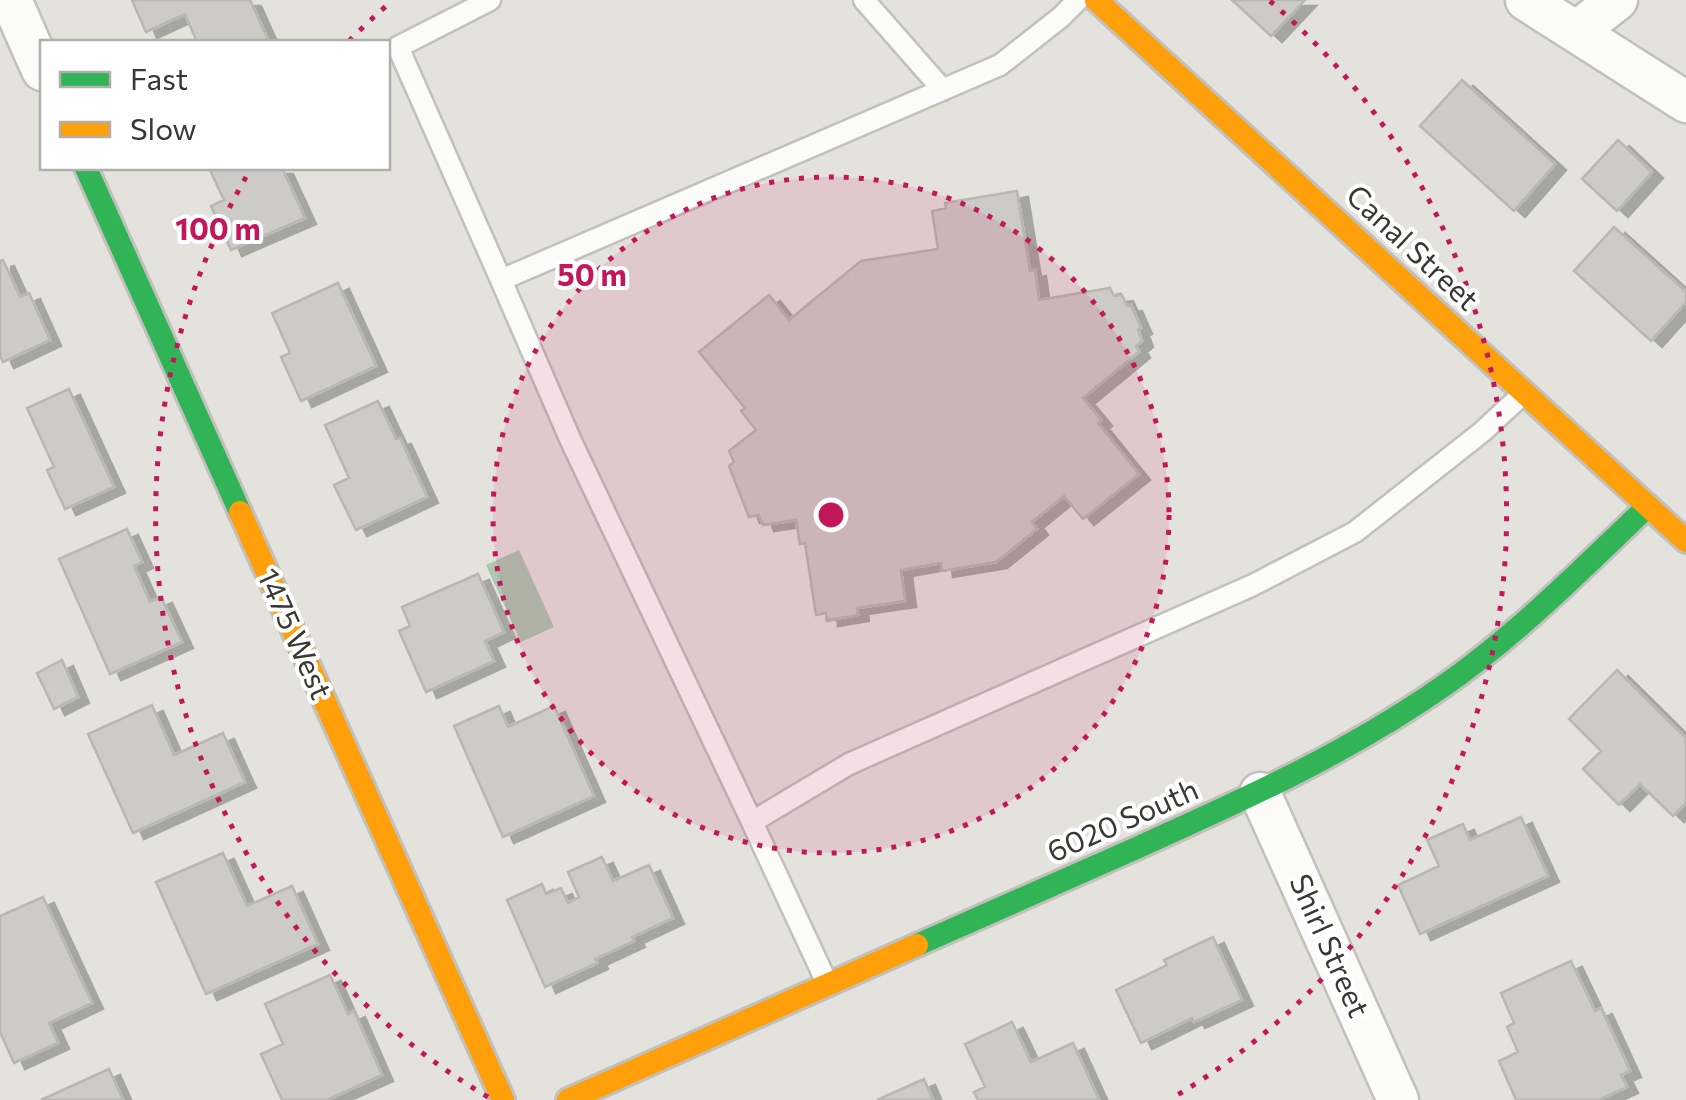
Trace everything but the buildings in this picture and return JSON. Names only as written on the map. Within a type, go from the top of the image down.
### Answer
[{"type":"street","points":[[11,0],[40,65]]},
{"type":"street","name":"Canal Street","points":[[1096,0],[1686,541]]},
{"type":"street","points":[[1526,0],[1686,102]]},
{"type":"street","points":[[1576,32],[1617,0]]},
{"type":"street","name":"1475 West","points":[[87,170],[502,1100]]},
{"type":"street","name":"6020 South","points":[[568,1100],[1260,792],[1332,755],[1442,686],[1498,644],[1648,506]]},
{"type":"street","name":"Shirl Street","points":[[1260,792],[1398,1100]]},
{"type":"lane","points":[[490,0],[398,47],[571,441],[828,985]]},
{"type":"lane","points":[[864,0],[943,90]]},
{"type":"lane","points":[[501,280],[1000,65],[1078,0]]},
{"type":"lane","points":[[752,822],[849,764],[1253,585],[1355,532],[1525,393]]},
{"type":"shaded area","points":[[519,550],[554,627],[521,642],[486,565]]},
{"type":"traffic: fast","points":[[87,170],[240,512]]},
{"type":"traffic: fast","points":[[917,945],[1291,776],[1405,712],[1497,646],[1648,506]]},
{"type":"traffic: slow","points":[[1096,0],[1686,541]]},
{"type":"traffic: slow","points":[[240,512],[503,1100]]},
{"type":"traffic: slow","points":[[568,1100],[917,945]]}]
